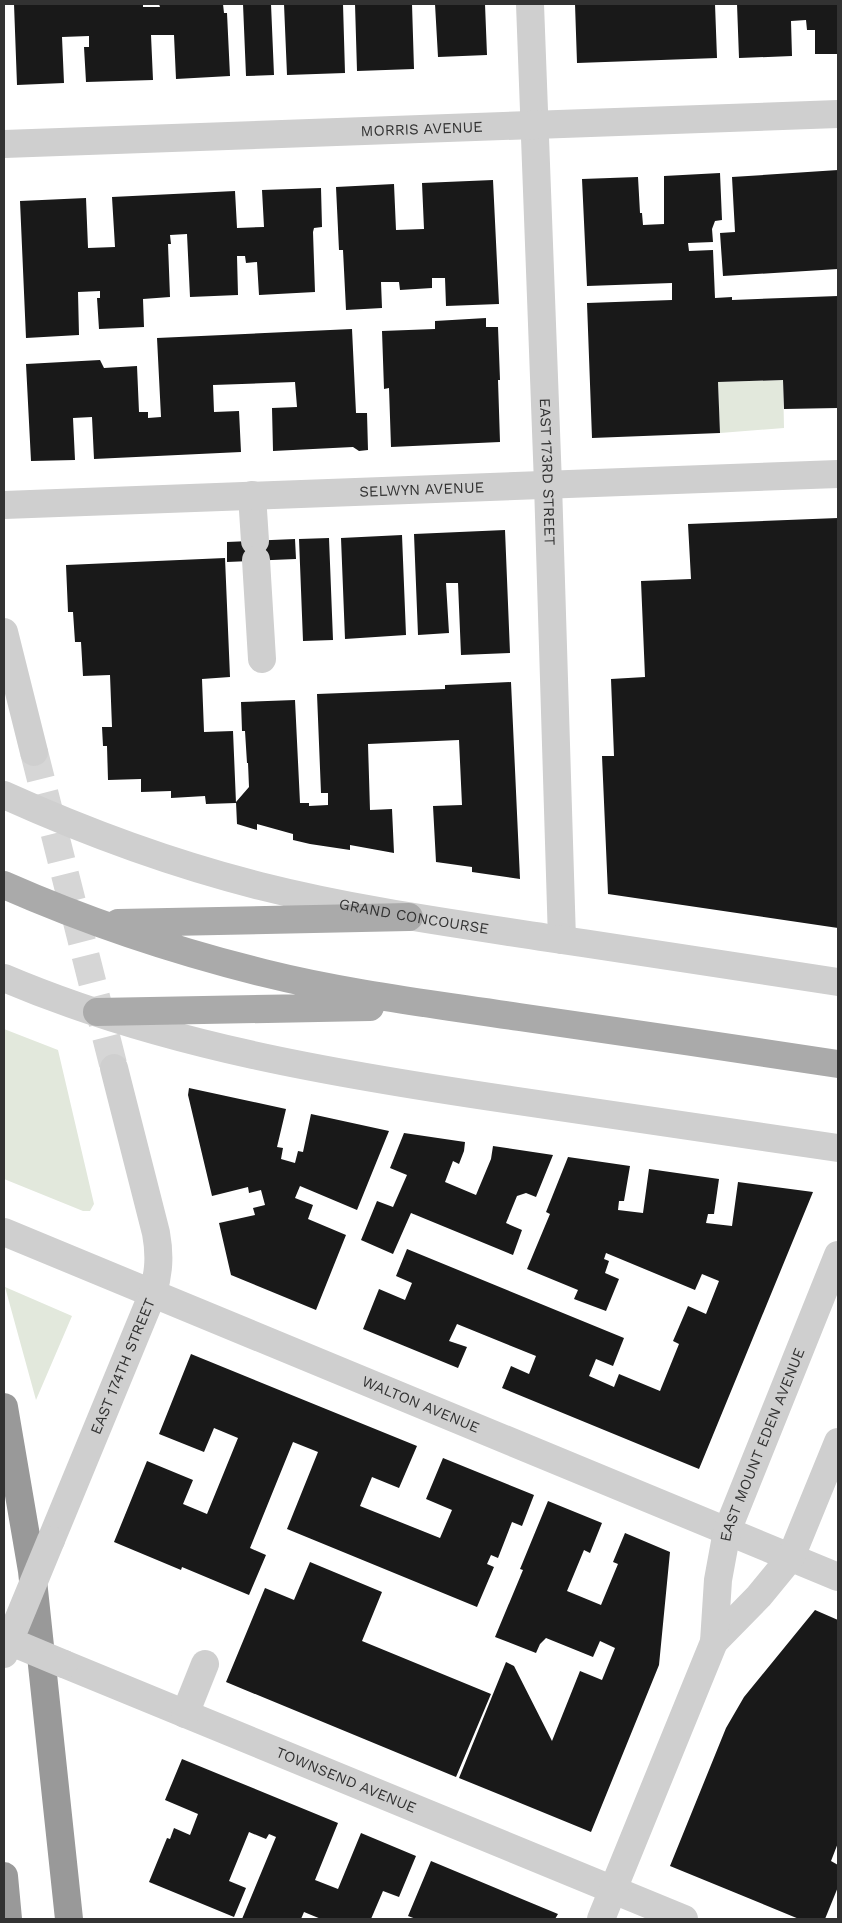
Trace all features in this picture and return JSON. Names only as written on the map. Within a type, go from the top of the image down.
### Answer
[{"type":"highway","points":[[4,1406],[32,1571],[69,1919]]},
{"type":"highway","points":[[4,1876],[8,1919]]},
{"type":"main road","points":[[4,886],[100,923],[182,951],[267,974],[353,992],[838,1064]]},
{"type":"main road","points":[[100,923],[409,917]]},
{"type":"main road","points":[[97,1012],[441,1005]]},
{"type":"street","name":"EAST 173RD STREET","points":[[530,4],[548,484],[562,940]]},
{"type":"street","name":"MORRIS AVENUE","points":[[4,144],[838,114]]},
{"type":"street","name":"SELWYN AVENUE","points":[[4,505],[838,474]]},
{"type":"street","points":[[252,496],[262,659]]},
{"type":"street","points":[[4,632],[34,752]]},
{"type":"street","name":"GRAND CONCOURSE","points":[[4,795],[141,849],[221,876],[336,904],[409,917],[838,982]]},
{"type":"street","points":[[4,978],[97,1012],[220,1047],[348,1075],[838,1148]]},
{"type":"street","name":"EAST 174TH STREET","points":[[6,1647],[153,1293],[159,1269],[158,1245],[114,1068]]},
{"type":"street","name":"WALTON AVENUE","points":[[4,1232],[838,1577]]},
{"type":"street","name":"EAST MOUNT EDEN AVENUE","points":[[601,1919],[714,1642],[718,1580],[727,1531],[838,1255]]},
{"type":"street","name":"EAST MOUNT EDEN AVENUE","points":[[714,1642],[759,1596],[791,1558],[838,1442]]},
{"type":"street","name":"TOWNSEND AVENUE","points":[[6,1647],[64,1664],[684,1919]]},
{"type":"street","points":[[185,1714],[205,1664]]},
{"type":"shaded area","points":[[783,380],[784,428],[720,433],[718,382]]},
{"type":"shaded area","points":[[4,1029],[58,1050],[94,1204],[90,1211],[83,1211],[4,1179]]},
{"type":"shaded area","points":[[5,1287],[72,1316],[36,1400]]},
{"type":"building","points":[[14,4],[143,4],[143,7],[160,7],[159,4],[223,4],[224,13],[227,13],[230,76],[176,79],[174,35],[151,35],[153,80],[86,82],[84,47],[89,47],[89,36],[62,37],[64,83],[17,85]]},
{"type":"building","points":[[243,4],[271,4],[274,75],[246,76]]},
{"type":"building","points":[[284,4],[343,4],[345,73],[287,75]]},
{"type":"building","points":[[355,4],[412,4],[414,69],[357,71]]},
{"type":"building","points":[[435,4],[485,4],[487,55],[438,57]]},
{"type":"building","points":[[575,4],[715,4],[717,58],[577,63]]},
{"type":"building","points":[[737,4],[838,4],[838,54],[815,54],[815,30],[807,30],[806,20],[791,21],[792,56],[739,58]]},
{"type":"building","points":[[838,170],[838,269],[723,276],[720,233],[735,232],[732,177]]},
{"type":"building","points":[[720,173],[722,220],[715,221],[712,229],[713,242],[688,243],[689,251],[713,250],[715,298],[732,297],[732,300],[838,296],[838,408],[784,409],[783,380],[718,382],[720,433],[592,438],[587,303],[672,300],[672,283],[587,286],[582,179],[638,177],[640,213],[642,213],[643,225],[664,224],[664,176]]},
{"type":"building","points":[[493,180],[499,304],[446,306],[445,278],[432,278],[432,288],[400,290],[399,282],[381,282],[382,308],[346,310],[343,250],[339,250],[336,187],[394,184],[396,230],[424,229],[422,183]]},
{"type":"building","points":[[321,188],[322,227],[314,228],[313,232],[315,292],[259,295],[257,262],[246,263],[245,256],[237,256],[238,295],[190,297],[187,234],[170,235],[171,244],[168,244],[170,297],[143,299],[144,327],[99,329],[97,298],[100,298],[100,291],[78,292],[79,335],[26,338],[20,201],[86,198],[88,248],[115,247],[112,197],[235,191],[237,228],[264,227],[262,190]]},
{"type":"building","points":[[486,318],[486,327],[498,327],[500,442],[391,447],[389,388],[384,389],[382,331],[435,329],[435,321]]},
{"type":"building","points":[[352,329],[356,413],[367,413],[368,450],[359,451],[353,447],[273,451],[272,408],[297,407],[295,382],[213,385],[214,412],[239,411],[241,452],[94,459],[92,417],[73,418],[75,460],[31,461],[26,364],[100,360],[104,368],[137,366],[139,412],[148,412],[148,418],[161,417],[157,338]]},
{"type":"building","points":[[838,518],[838,928],[608,894],[602,756],[614,756],[611,679],[645,677],[641,581],[691,579],[688,524]]},
{"type":"building","points":[[505,530],[510,653],[461,655],[458,583],[446,583],[449,633],[418,635],[414,534]]},
{"type":"building","points":[[402,535],[406,635],[345,639],[341,538]]},
{"type":"building","points":[[329,538],[333,640],[303,641],[299,539]]},
{"type":"building","points":[[295,539],[296,559],[227,562],[227,542]]},
{"type":"building","points":[[225,558],[230,677],[202,679],[204,732],[233,731],[236,803],[206,804],[205,796],[171,798],[171,791],[141,792],[141,779],[108,780],[107,746],[103,746],[102,727],[112,727],[110,675],[83,676],[81,642],[75,642],[73,612],[68,612],[66,565]]},
{"type":"building","points":[[511,682],[520,879],[472,872],[472,867],[436,862],[433,806],[462,805],[459,740],[368,744],[370,810],[392,809],[394,853],[350,845],[350,850],[310,844],[293,840],[293,834],[257,824],[257,830],[237,824],[236,802],[249,787],[245,731],[242,731],[241,702],[295,700],[300,803],[309,803],[309,806],[328,805],[328,793],[321,793],[317,694],[445,689],[445,685]]},
{"type":"building","points":[[189,1088],[286,1109],[277,1147],[283,1148],[281,1159],[295,1163],[298,1151],[303,1152],[311,1114],[389,1131],[357,1210],[300,1186],[295,1198],[313,1205],[308,1219],[346,1235],[316,1310],[231,1275],[219,1223],[255,1215],[253,1208],[265,1205],[261,1190],[249,1193],[248,1187],[212,1196],[188,1095]]},
{"type":"building","points":[[404,1133],[465,1142],[459,1164],[453,1161],[445,1182],[476,1195],[491,1159],[493,1146],[553,1155],[536,1197],[526,1193],[517,1196],[506,1223],[522,1230],[513,1255],[411,1213],[393,1254],[361,1240],[377,1201],[393,1207],[407,1175],[390,1168]]},
{"type":"building","points":[[568,1157],[630,1166],[624,1201],[619,1201],[618,1210],[643,1213],[649,1169],[719,1179],[714,1214],[708,1214],[706,1223],[732,1226],[738,1182],[813,1192],[699,1469],[502,1388],[511,1366],[529,1374],[536,1356],[457,1324],[449,1341],[467,1347],[458,1368],[363,1329],[379,1289],[405,1300],[412,1283],[396,1276],[407,1249],[624,1338],[613,1366],[596,1359],[589,1376],[614,1387],[619,1374],[660,1391],[679,1344],[673,1341],[688,1306],[706,1314],[719,1281],[702,1274],[695,1290],[606,1253],[604,1259],[609,1261],[605,1273],[619,1279],[606,1311],[574,1299],[578,1290],[527,1269],[550,1214],[546,1212]]},
{"type":"building","points":[[191,1354],[417,1446],[399,1488],[372,1477],[360,1506],[440,1538],[452,1510],[426,1499],[443,1458],[534,1495],[522,1526],[512,1522],[498,1558],[491,1555],[487,1564],[494,1567],[477,1607],[287,1529],[318,1452],[293,1442],[250,1548],[266,1555],[249,1595],[182,1567],[181,1570],[114,1542],[147,1461],[193,1480],[183,1504],[207,1514],[238,1438],[214,1428],[204,1452],[159,1434]]},
{"type":"building","points":[[548,1501],[602,1523],[590,1553],[584,1550],[567,1591],[601,1605],[618,1564],[613,1562],[625,1533],[670,1552],[659,1665],[591,1832],[459,1778],[506,1662],[514,1666],[552,1741],[580,1671],[602,1680],[615,1648],[600,1641],[593,1657],[546,1638],[540,1644],[536,1653],[495,1637],[523,1570],[520,1569]]},
{"type":"building","points":[[310,1562],[382,1592],[362,1641],[491,1694],[456,1777],[226,1682],[265,1588],[294,1600]]},
{"type":"building","points":[[815,1610],[838,1620],[838,1843],[831,1861],[838,1865],[838,1887],[825,1919],[799,1919],[670,1866],[726,1728],[744,1697]]},
{"type":"building","points":[[182,1759],[338,1823],[315,1880],[338,1889],[361,1833],[416,1856],[399,1897],[383,1891],[371,1919],[321,1919],[304,1912],[301,1919],[242,1919],[276,1837],[269,1834],[266,1839],[249,1832],[229,1881],[246,1888],[234,1917],[149,1882],[167,1838],[170,1839],[174,1828],[190,1835],[198,1814],[165,1800]]},
{"type":"building","points":[[431,1861],[558,1914],[555,1919],[416,1919],[408,1916]]},
{"type":"tunnel","points":[[34,752],[114,1068]]}]
